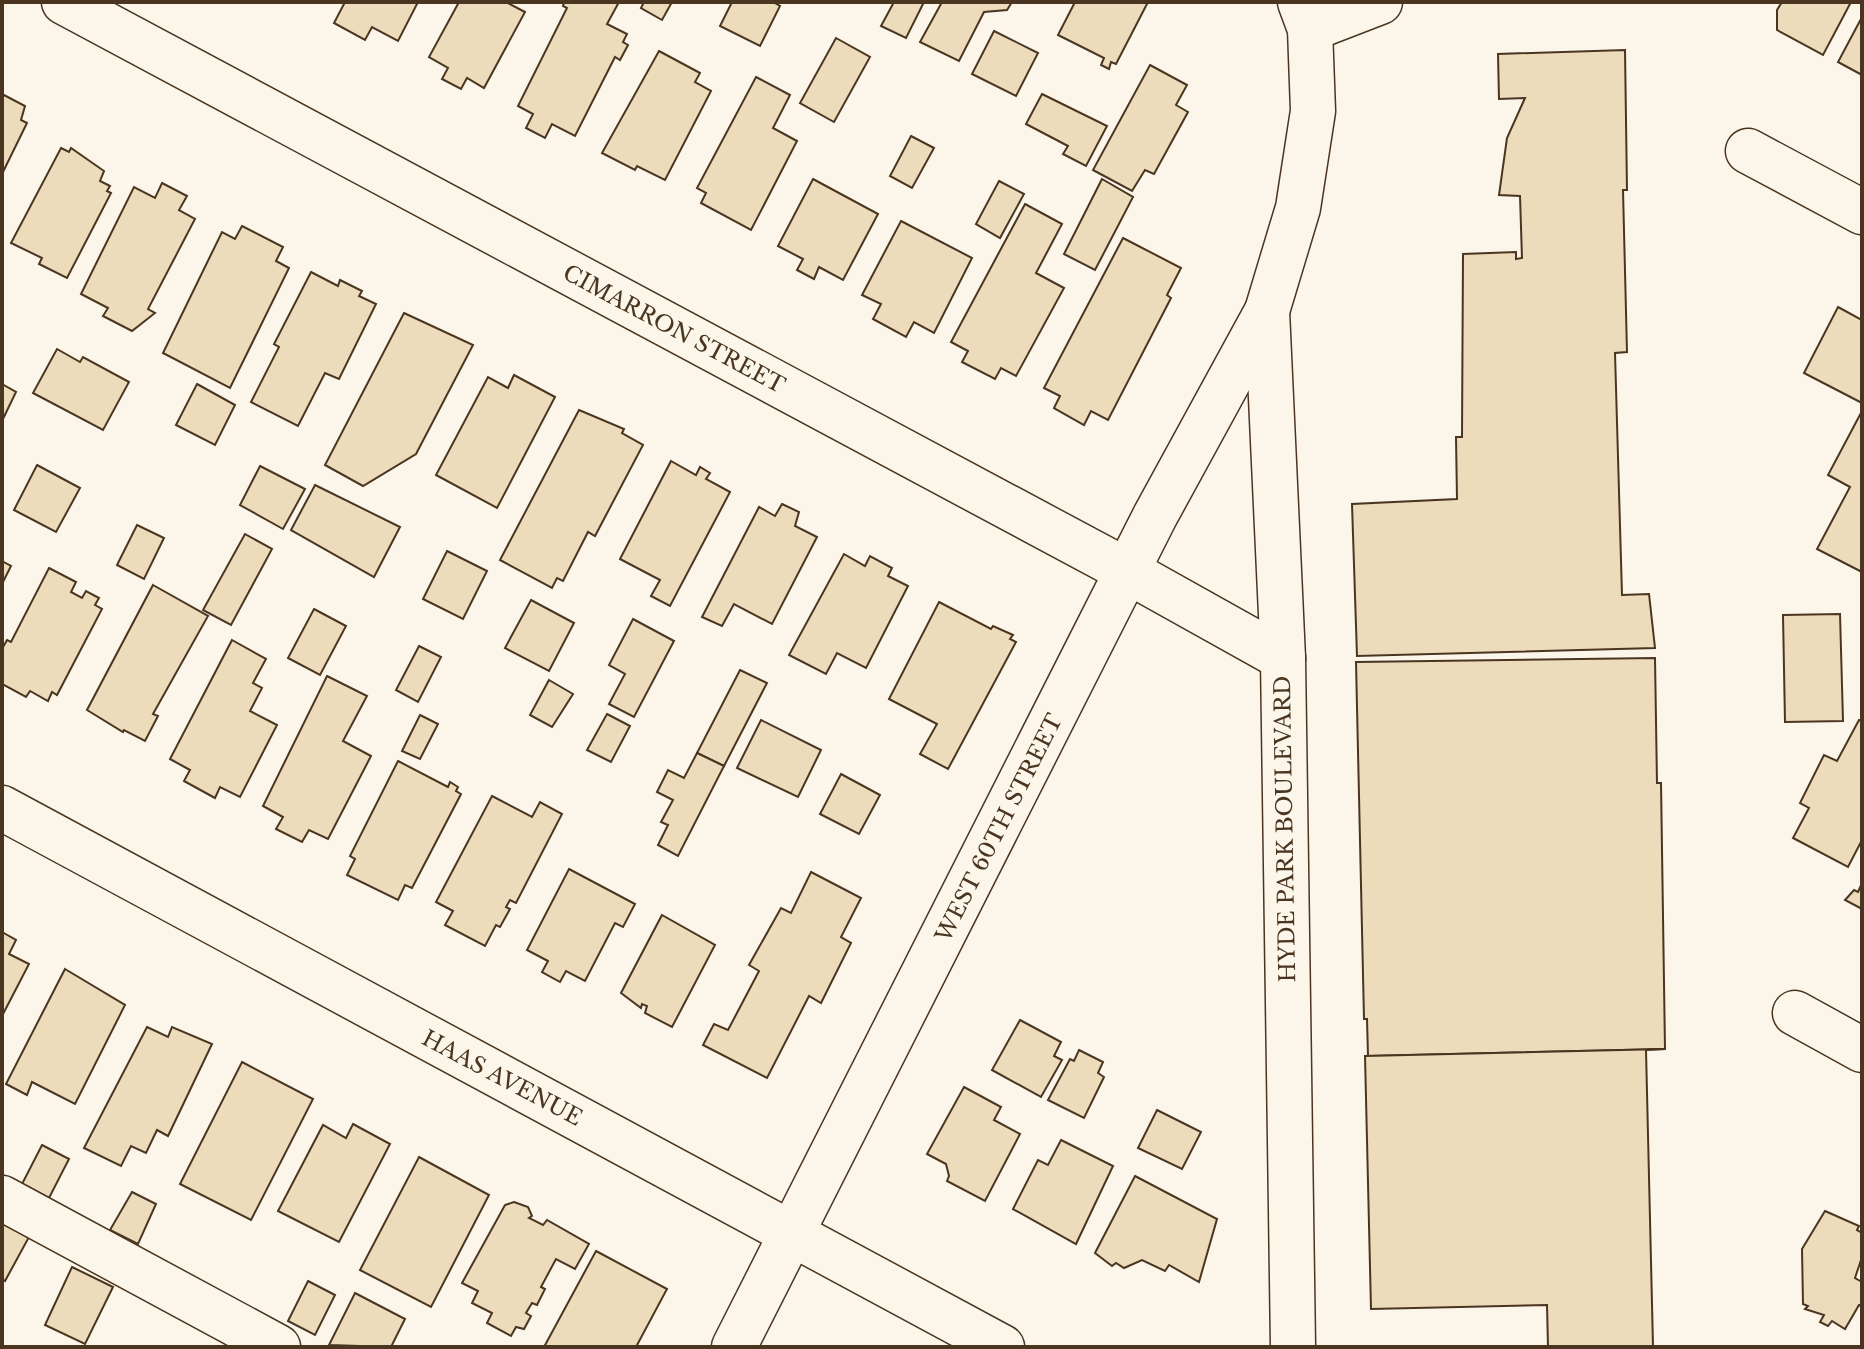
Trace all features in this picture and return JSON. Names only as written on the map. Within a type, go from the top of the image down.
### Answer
[{"type":"street","name":"CIMARRON STREET","points":[[64,2],[1129,572],[1283,658]]},
{"type":"street","points":[[1267,311],[1298,208],[1313,111],[1305,15],[1380,2]]},
{"type":"street","points":[[1748,151],[1862,212]]},
{"type":"street","name":"WEST 60TH STREET","points":[[734,1347],[1155,516],[1267,311]]},
{"type":"street","name":"HYDE PARK BOULEVARD","points":[[1267,311],[1283,658],[1293,1347]]},
{"type":"street","name":"HAAS AVENUE","points":[[2,808],[1002,1347]]},
{"type":"street","points":[[1795,1013],[1862,1050]]},
{"type":"street","points":[[2,1198],[278,1347]]},
{"type":"building","points":[[345,2],[418,2],[398,41],[372,27],[365,40],[334,23]]},
{"type":"building","points":[[459,2],[506,2],[525,12],[484,88],[467,78],[461,89],[442,79],[448,68],[429,57]]},
{"type":"building","points":[[564,2],[619,2],[607,24],[627,34],[623,42],[628,45],[620,60],[615,57],[575,136],[552,124],[545,138],[526,128],[533,114],[518,106],[567,8],[563,6]]},
{"type":"building","points":[[644,2],[672,2],[662,20],[641,8]]},
{"type":"building","points":[[732,2],[773,2],[780,6],[760,46],[720,26]]},
{"type":"building","points":[[894,2],[924,2],[906,38],[881,26]]},
{"type":"building","points":[[942,2],[1012,2],[1007,10],[984,12],[959,61],[920,42]]},
{"type":"building","points":[[1075,2],[1148,2],[1116,64],[1111,62],[1109,69],[1101,65],[1104,58],[1058,35]]},
{"type":"building","points":[[1782,2],[1851,2],[1823,55],[1777,30],[1777,10]]},
{"type":"building","points":[[1862,17],[1862,75],[1838,62]]},
{"type":"building","points":[[994,31],[1038,53],[1016,96],[972,74]]},
{"type":"building","points":[[836,38],[870,57],[834,122],[800,103]]},
{"type":"building","points":[[1625,50],[1627,190],[1623,190],[1627,352],[1615,353],[1622,595],[1649,594],[1655,648],[1357,656],[1352,504],[1457,499],[1456,437],[1462,437],[1463,254],[1516,252],[1516,259],[1522,258],[1520,196],[1499,195],[1507,138],[1525,98],[1499,99],[1498,54]]},
{"type":"building","points":[[659,51],[700,73],[695,82],[711,91],[665,180],[637,166],[635,170],[602,153]]},
{"type":"building","points":[[1150,65],[1187,85],[1176,105],[1188,112],[1154,174],[1145,170],[1132,191],[1093,170]]},
{"type":"building","points":[[756,77],[790,95],[773,128],[797,141],[751,230],[701,203],[706,193],[697,188]]},
{"type":"building","points":[[2,94],[25,106],[21,120],[27,123],[2,174]]},
{"type":"building","points":[[1042,94],[1107,126],[1086,166],[1063,154],[1068,146],[1026,124]]},
{"type":"building","points":[[911,136],[934,148],[912,188],[890,176]]},
{"type":"building","points":[[61,148],[69,152],[71,148],[104,171],[100,181],[110,186],[107,191],[111,193],[67,278],[39,264],[42,258],[11,243]]},
{"type":"building","points":[[813,179],[878,214],[843,280],[819,267],[814,279],[797,270],[803,259],[778,246]]},
{"type":"building","points":[[1102,179],[1133,197],[1095,270],[1064,254]]},
{"type":"building","points":[[999,181],[1024,194],[1000,238],[976,224]]},
{"type":"building","points":[[162,183],[187,196],[179,210],[195,219],[148,309],[155,313],[132,331],[103,316],[108,308],[81,294],[134,187],[155,198]]},
{"type":"building","points":[[1025,204],[1062,224],[1036,273],[1064,288],[1016,376],[1001,368],[995,379],[962,362],[968,351],[951,342]]},
{"type":"building","points":[[901,221],[972,258],[934,333],[914,322],[906,337],[873,319],[881,304],[862,295]]},
{"type":"building","points":[[242,226],[283,247],[276,261],[289,268],[230,388],[163,353],[222,232],[235,239]]},
{"type":"building","points":[[1123,238],[1181,268],[1167,295],[1171,298],[1108,420],[1091,411],[1084,425],[1054,408],[1060,396],[1044,388]]},
{"type":"building","points":[[311,272],[338,286],[340,280],[362,291],[359,296],[376,304],[339,379],[325,373],[298,426],[251,402],[279,347],[274,344]]},
{"type":"building","points":[[1838,307],[1862,320],[1862,403],[1804,373]]},
{"type":"building","points":[[404,313],[473,345],[416,454],[363,486],[325,465]]},
{"type":"building","points":[[57,349],[80,362],[83,357],[129,382],[103,430],[33,393]]},
{"type":"building","points":[[514,375],[555,397],[497,508],[436,475],[488,377],[508,388]]},
{"type":"building","points":[[2,384],[16,392],[2,421]]},
{"type":"building","points":[[197,384],[235,405],[215,445],[176,425]]},
{"type":"building","points":[[579,410],[624,429],[622,433],[643,445],[595,536],[588,532],[563,581],[557,578],[552,588],[500,560]]},
{"type":"building","points":[[1862,411],[1862,572],[1817,549],[1850,487],[1828,475]]},
{"type":"building","points":[[671,461],[696,475],[700,467],[710,473],[706,479],[730,492],[670,606],[651,596],[660,580],[620,559]]},
{"type":"building","points":[[37,465],[80,488],[56,532],[14,510]]},
{"type":"building","points":[[260,466],[305,489],[283,529],[240,505]]},
{"type":"building","points":[[315,485],[400,527],[374,577],[291,530]]},
{"type":"building","points":[[782,504],[799,512],[795,526],[817,537],[772,624],[734,604],[722,626],[702,617],[759,507],[775,516]]},
{"type":"building","points":[[137,525],[164,538],[144,579],[117,565]]},
{"type":"building","points":[[245,534],[272,549],[231,625],[203,610]]},
{"type":"building","points":[[447,551],[487,571],[463,619],[423,599]]},
{"type":"building","points":[[844,554],[865,566],[870,556],[892,568],[888,576],[908,586],[866,668],[837,653],[826,674],[789,655]]},
{"type":"building","points":[[2,561],[11,566],[2,584]]},
{"type":"building","points":[[49,568],[76,582],[71,592],[82,598],[86,591],[99,598],[95,605],[102,609],[57,695],[52,692],[48,701],[30,691],[26,697],[2,684],[2,649],[7,640],[11,642]]},
{"type":"building","points":[[153,585],[208,616],[153,714],[158,716],[145,741],[123,732],[87,710]]},
{"type":"building","points":[[531,600],[574,623],[549,671],[505,648]]},
{"type":"building","points":[[939,602],[991,629],[993,626],[1013,635],[1010,639],[1016,642],[948,769],[920,754],[937,724],[889,699]]},
{"type":"building","points":[[314,609],[346,626],[320,675],[288,658]]},
{"type":"building","points":[[1840,614],[1843,721],[1785,722],[1783,615]]},
{"type":"building","points":[[633,619],[674,641],[634,717],[609,704],[625,674],[609,665]]},
{"type":"building","points":[[232,640],[266,659],[253,683],[262,688],[250,711],[277,725],[240,797],[220,787],[215,798],[184,781],[190,770],[170,759]]},
{"type":"building","points":[[419,646],[441,657],[418,702],[396,690]]},
{"type":"building","points":[[1655,658],[1657,783],[1661,783],[1665,1049],[1368,1056],[1367,1019],[1364,1019],[1356,662]]},
{"type":"building","points":[[740,670],[767,683],[724,766],[697,753]]},
{"type":"building","points":[[327,676],[367,696],[343,741],[371,756],[328,839],[309,830],[302,842],[276,829],[283,817],[263,806]]},
{"type":"building","points":[[549,680],[573,694],[552,727],[530,715]]},
{"type":"building","points":[[607,714],[630,726],[611,762],[587,750]]},
{"type":"building","points":[[420,715],[438,724],[420,759],[402,751]]},
{"type":"building","points":[[761,720],[821,750],[798,797],[737,768]]},
{"type":"building","points":[[1859,720],[1862,721],[1862,840],[1848,867],[1793,838],[1809,808],[1800,803],[1824,755],[1837,761]]},
{"type":"building","points":[[697,753],[724,766],[678,856],[658,845],[668,825],[661,822],[673,800],[657,792],[668,770],[684,778]]},
{"type":"building","points":[[398,761],[448,787],[450,782],[458,787],[456,791],[461,794],[412,888],[405,885],[398,900],[347,875],[355,859],[350,856]]},
{"type":"building","points":[[841,774],[880,795],[859,834],[820,814]]},
{"type":"building","points":[[492,796],[532,817],[540,802],[562,814],[516,903],[510,900],[506,907],[510,909],[500,927],[496,925],[485,946],[445,925],[453,911],[436,902]]},
{"type":"building","points":[[569,869],[635,904],[623,927],[615,923],[585,981],[566,971],[560,982],[542,972],[548,961],[527,950]]},
{"type":"building","points":[[811,872],[861,898],[841,937],[851,943],[821,1003],[809,996],[767,1078],[703,1045],[714,1024],[728,1030],[759,971],[749,965],[781,908],[791,913]]},
{"type":"building","points":[[1862,883],[1862,909],[1845,900],[1854,890],[1858,892]]},
{"type":"building","points":[[662,915],[715,945],[672,1027],[645,1013],[647,1006],[642,1004],[641,1008],[621,993]]},
{"type":"building","points":[[2,932],[16,940],[9,954],[29,964],[2,1016]]},
{"type":"building","points":[[65,969],[125,1005],[75,1104],[32,1082],[27,1095],[6,1084]]},
{"type":"building","points":[[1020,1020],[1061,1042],[1054,1056],[1062,1060],[1041,1097],[992,1070]]},
{"type":"building","points":[[147,1027],[168,1037],[172,1027],[212,1044],[168,1136],[157,1130],[146,1153],[131,1146],[121,1166],[84,1148]]},
{"type":"building","points":[[1665,1049],[1646,1050],[1653,1346],[1548,1347],[1547,1305],[1371,1309],[1365,1056]]},
{"type":"building","points":[[1079,1050],[1103,1062],[1098,1073],[1104,1077],[1084,1118],[1048,1100],[1070,1059],[1074,1061]]},
{"type":"building","points":[[242,1062],[313,1099],[251,1220],[180,1184]]},
{"type":"building","points":[[964,1087],[1001,1107],[994,1120],[1020,1134],[985,1201],[947,1181],[946,1164],[927,1154]]},
{"type":"building","points":[[1157,1110],[1201,1132],[1182,1169],[1138,1148]]},
{"type":"building","points":[[353,1124],[390,1144],[339,1242],[278,1211],[323,1125],[346,1138]]},
{"type":"building","points":[[1061,1140],[1113,1166],[1076,1244],[1013,1209],[1038,1160],[1048,1165]]},
{"type":"building","points":[[42,1145],[69,1159],[49,1198],[22,1184]]},
{"type":"building","points":[[419,1157],[489,1195],[431,1307],[360,1270]]},
{"type":"building","points":[[1135,1176],[1217,1219],[1199,1282],[1169,1265],[1165,1271],[1142,1260],[1124,1268],[1116,1263],[1112,1266],[1095,1253]]},
{"type":"building","points":[[132,1192],[156,1204],[138,1244],[110,1230]]},
{"type":"building","points":[[514,1202],[528,1207],[532,1216],[529,1218],[543,1225],[547,1220],[589,1244],[575,1269],[556,1259],[541,1287],[545,1289],[537,1305],[532,1303],[526,1313],[531,1316],[524,1329],[516,1327],[511,1336],[487,1323],[492,1313],[472,1303],[478,1291],[462,1283],[505,1205]]},
{"type":"building","points":[[1825,1211],[1859,1226],[1857,1230],[1862,1233],[1862,1257],[1855,1278],[1862,1282],[1862,1306],[1859,1305],[1845,1329],[1832,1321],[1828,1326],[1820,1322],[1824,1315],[1805,1309],[1808,1306],[1803,1304],[1802,1249]]},
{"type":"building","points":[[2,1222],[29,1237],[5,1281],[2,1279]]},
{"type":"building","points":[[596,1251],[667,1289],[636,1347],[544,1347]]},
{"type":"building","points":[[72,1267],[113,1287],[85,1344],[45,1325]]},
{"type":"building","points":[[308,1281],[335,1295],[315,1335],[288,1321]]},
{"type":"building","points":[[355,1293],[405,1319],[391,1347],[329,1345]]}]
